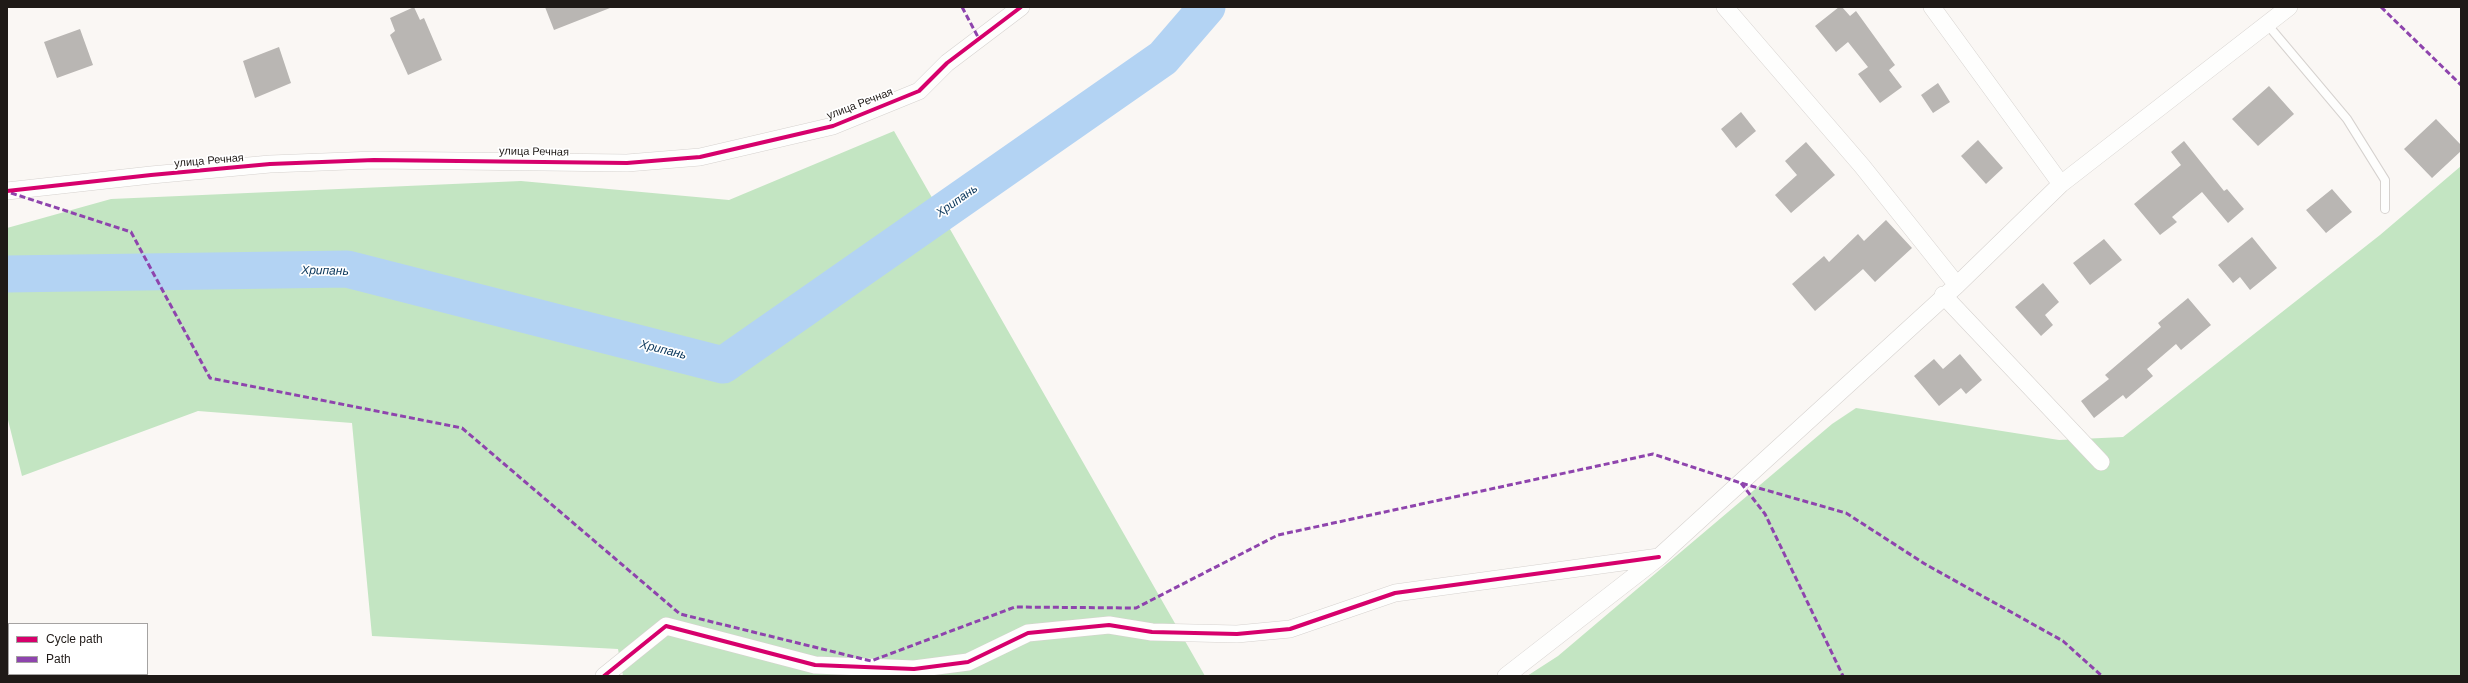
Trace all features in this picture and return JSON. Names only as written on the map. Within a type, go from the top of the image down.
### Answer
[{"type":"street","name":"улица Речная","points":[[7,191],[151,175],[270,164],[374,160],[627,163],[700,157],[833,126],[919,91],[952,59],[1021,7]]},
{"type":"street","points":[[1725,7],[1862,166],[1957,285]]},
{"type":"street","points":[[1932,7],[2061,184]]},
{"type":"street","points":[[1506,676],[1659,557],[1944,295],[1957,285],[2061,184],[2289,7]]},
{"type":"street","points":[[1944,295],[2101,462]]},
{"type":"street","points":[[604,676],[666,626],[815,665],[914,669],[968,662],[1028,633],[1109,625],[1152,632],[1237,634],[1290,628],[1395,593],[1659,557]]},
{"type":"lane","points":[[2267,24],[2351,126],[2385,180],[2385,209]]},
{"type":"green space","points":[[894,131],[1205,676],[623,676],[618,649],[372,636],[352,423],[198,411],[22,476],[7,416],[7,228],[111,199],[521,181],[729,200]]},
{"type":"green space","points":[[2461,166],[2461,676],[1527,676],[1558,656],[1832,424],[1856,408],[2059,440],[2123,437],[2380,235]]},
{"type":"building","points":[[414,7],[420,20],[424,18],[442,60],[408,75],[390,35],[395,31],[390,18]]},
{"type":"building","points":[[545,7],[609,7],[610,8],[554,30]]},
{"type":"building","points":[[1839,7],[1842,7],[1850,16],[1856,11],[1895,65],[1889,70],[1902,87],[1880,103],[1858,74],[1868,67],[1848,42],[1836,52],[1815,26]]},
{"type":"building","points":[[80,29],[93,65],[57,78],[44,42]]},
{"type":"building","points":[[279,47],[291,83],[255,98],[243,61]]},
{"type":"building","points":[[1938,83],[1950,102],[1933,113],[1921,95]]},
{"type":"building","points":[[2269,86],[2294,114],[2258,146],[2232,119]]},
{"type":"building","points":[[1741,112],[1756,131],[1736,148],[1721,129]]},
{"type":"building","points":[[2436,119],[2461,145],[2461,151],[2432,178],[2404,149]]},
{"type":"building","points":[[1978,140],[2003,168],[1986,184],[1961,156]]},
{"type":"building","points":[[2184,141],[2224,191],[2227,189],[2244,209],[2228,223],[2202,192],[2172,217],[2177,222],[2160,235],[2134,204],[2181,165],[2171,152]]},
{"type":"building","points":[[1806,142],[1835,175],[1791,213],[1775,195],[1797,175],[1785,161]]},
{"type":"building","points":[[2332,189],[2352,212],[2326,233],[2306,210]]},
{"type":"building","points":[[1886,220],[1912,248],[1875,282],[1863,269],[1815,311],[1792,284],[1824,256],[1829,262],[1858,234],[1864,241]]},
{"type":"building","points":[[2252,237],[2277,268],[2250,290],[2240,277],[2233,283],[2218,265]]},
{"type":"building","points":[[2104,239],[2122,260],[2090,285],[2073,263]]},
{"type":"building","points":[[2043,283],[2059,302],[2045,315],[2053,325],[2041,336],[2015,307]]},
{"type":"building","points":[[2188,298],[2211,325],[2181,350],[2176,344],[2147,369],[2153,376],[2126,399],[2123,395],[2094,418],[2081,401],[2109,379],[2105,375],[2161,327],[2158,323]]},
{"type":"building","points":[[1960,354],[1982,380],[1966,394],[1961,388],[1939,406],[1914,376],[1934,359],[1943,369]]},
{"type":"waterway","name":"Хрипань","points":[[7,274],[347,269],[723,365],[1163,58],[1207,7]]},
{"type":"marked path","points":[[962,7],[978,37]]},
{"type":"marked path","points":[[2381,7],[2461,85]]},
{"type":"marked path","points":[[11,193],[131,232],[210,378],[462,428],[680,614],[871,661],[1015,607],[1136,608],[1278,535],[1653,454],[1741,483],[1846,513],[1925,564],[2063,641],[2102,676]]},
{"type":"marked path","points":[[1741,483],[1765,514],[1843,676]]},
{"type":"cycle path","points":[[7,191],[151,175],[270,164],[374,160],[627,163],[700,157],[833,126],[919,91],[947,63],[1021,7]]},
{"type":"cycle path","points":[[604,676],[666,626],[815,665],[914,669],[968,662],[1028,633],[1109,625],[1152,632],[1237,634],[1290,629],[1395,593],[1659,557]]}]
